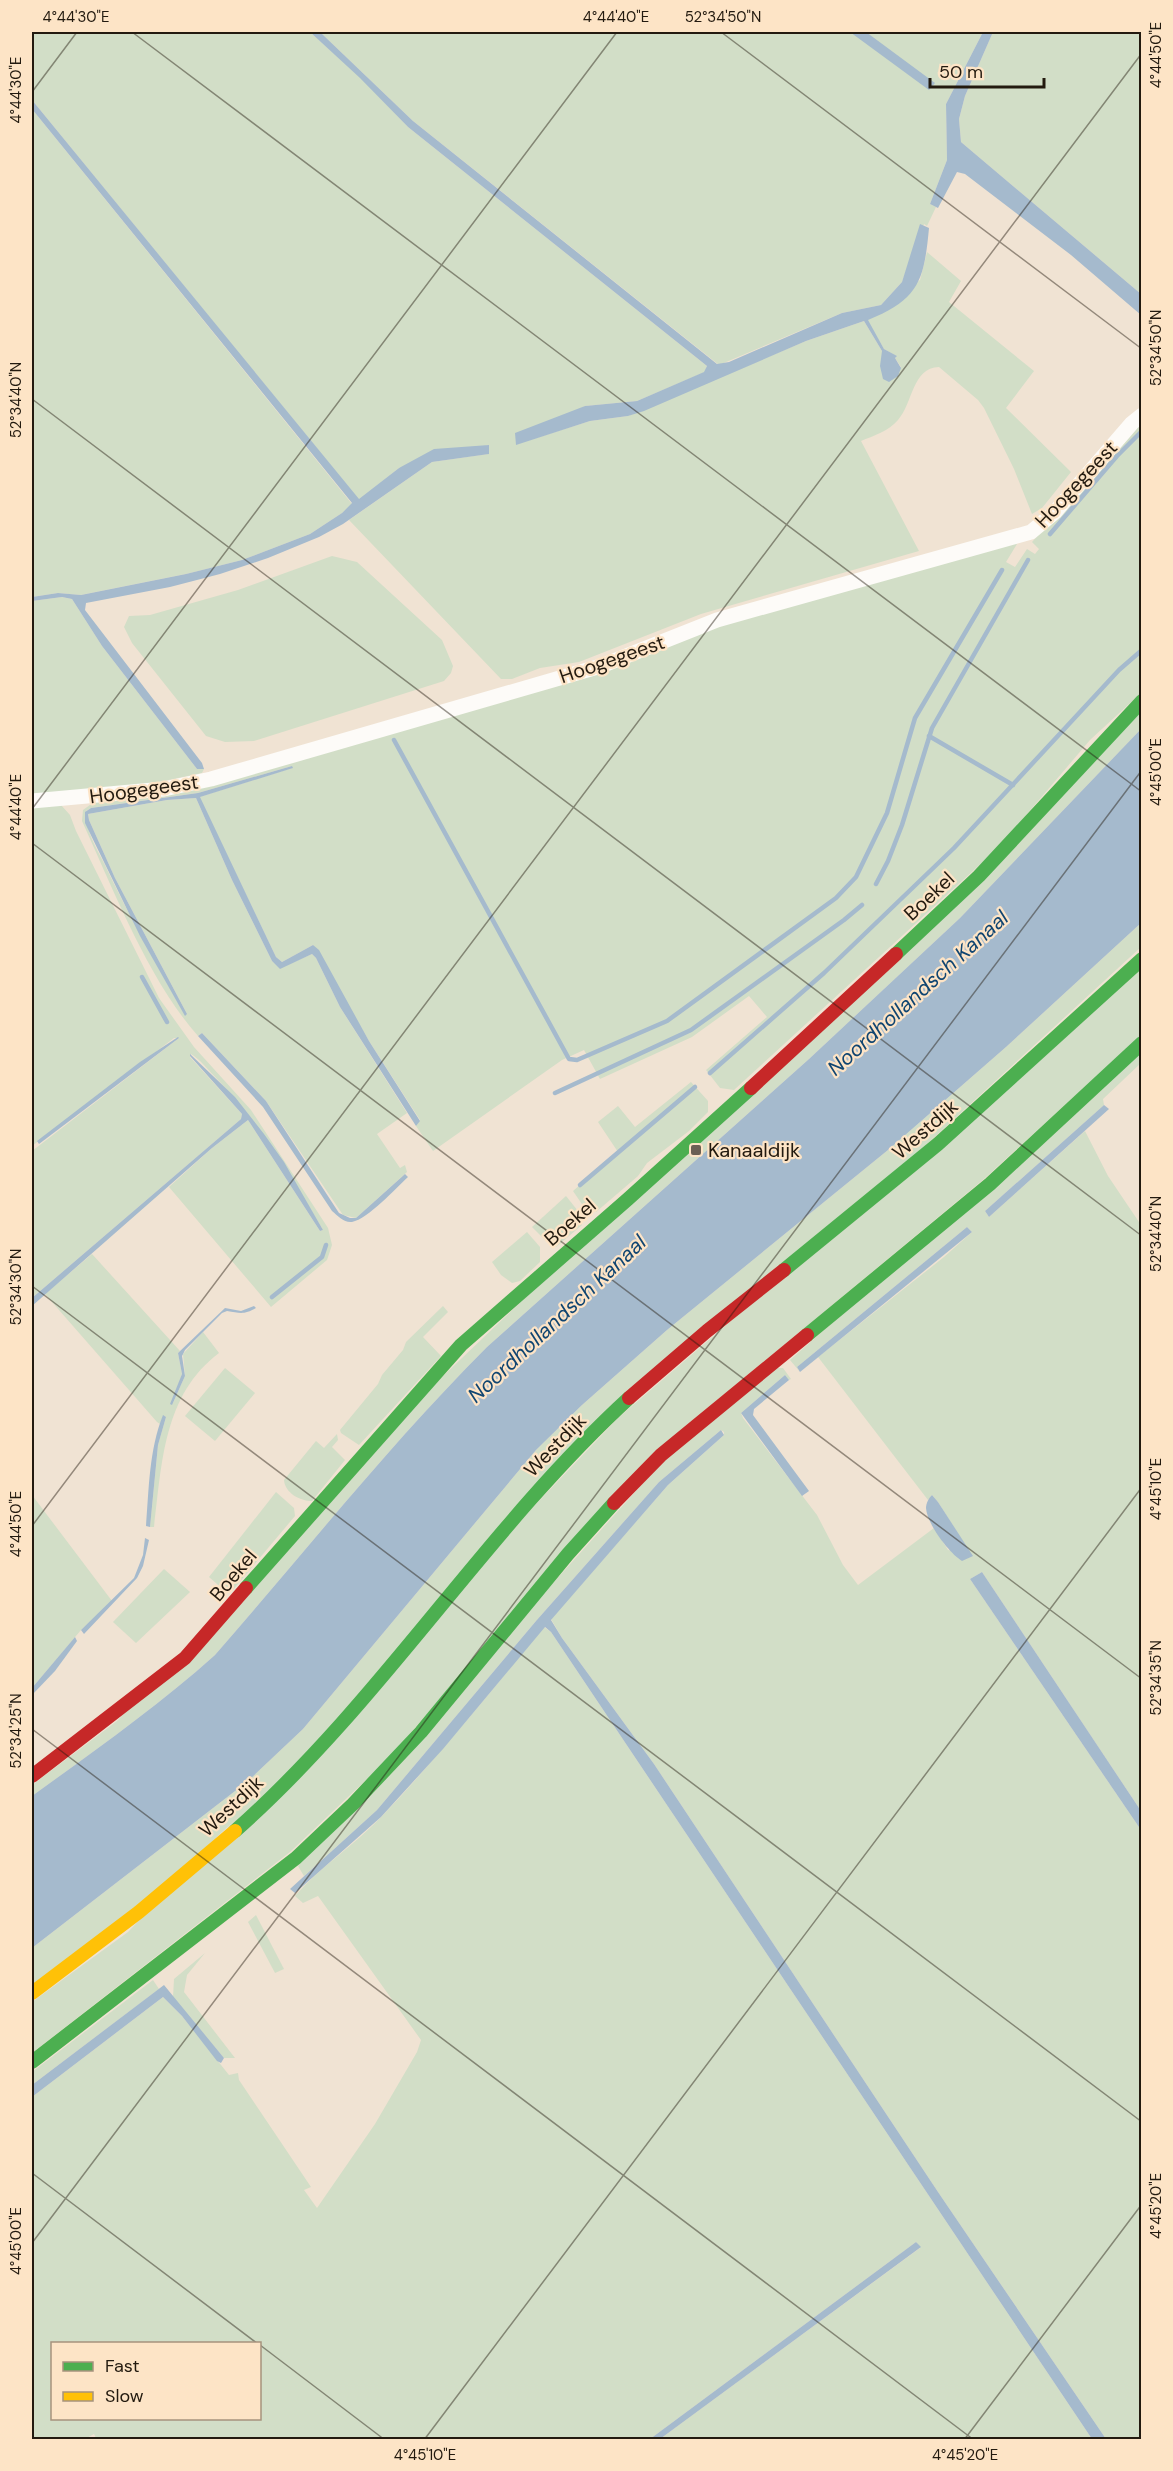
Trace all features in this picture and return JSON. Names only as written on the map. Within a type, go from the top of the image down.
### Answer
[{"type":"street","name":"Hoogegeest","points":[[32,801],[164,789],[211,779],[601,666],[717,620],[1032,532],[1055,512],[1132,423],[1142,415]]},
{"type":"street","name":"Boekel","points":[[32,1776],[185,1658],[461,1345],[628,1199],[855,993],[979,876],[1142,701]]},
{"type":"street","name":"Westdijk","points":[[32,1994],[174,1884],[303,1764],[401,1656],[532,1497],[615,1412],[705,1333],[868,1203],[960,1125],[1142,959]]},
{"type":"street","points":[[32,2062],[296,1858],[353,1804],[421,1732],[568,1554],[661,1455],[990,1184],[1142,1044]]},
{"type":"green space","points":[[32,32],[310,32],[361,78],[408,127],[707,366],[705,372],[637,401],[585,406],[517,444],[590,421],[628,416],[806,341],[864,321],[882,351],[883,359],[901,367],[896,356],[884,349],[867,320],[920,280],[927,252],[961,281],[949,302],[1034,371],[1006,408],[1071,472],[1042,508],[1032,514],[1014,469],[984,408],[978,400],[939,367],[930,369],[918,380],[898,420],[881,433],[861,441],[919,551],[701,614],[579,662],[540,668],[512,679],[501,679],[349,520],[432,462],[488,454],[489,445],[399,468],[359,500],[32,100]]},
{"type":"green space","points":[[320,32],[983,32],[946,104],[947,160],[930,204],[936,207],[927,226],[924,224],[902,282],[881,305],[842,313],[719,365],[413,121]]},
{"type":"green space","points":[[993,32],[1141,32],[1141,294],[961,142],[959,119],[965,96]]},
{"type":"green space","points":[[32,109],[352,504],[342,513],[310,534],[242,560],[81,595],[58,593],[32,597]]},
{"type":"green space","points":[[1141,423],[1141,693],[1090,740],[999,847],[734,1090],[720,1088],[706,1070],[767,1017],[749,996],[692,1037],[600,1079],[584,1050],[562,1060],[433,1151],[416,1126],[420,1120],[369,1041],[313,945],[282,962],[276,957],[199,797],[292,768],[292,766],[198,793],[91,808],[86,811],[87,825],[113,882],[187,1014],[115,878],[88,814],[167,800],[196,798],[232,880],[272,961],[280,968],[312,954],[316,958],[340,1007],[407,1113],[377,1134],[400,1168],[405,1165],[407,1172],[356,1218],[343,1215],[266,1101],[202,1033],[198,1036],[180,1014],[133,933],[82,821],[83,810],[94,802],[184,790],[694,632],[1017,540],[1006,562],[1015,567],[1027,549],[1035,554],[1039,549],[1032,542]]},
{"type":"green space","points":[[332,556],[357,562],[442,640],[453,666],[451,673],[444,681],[254,741],[225,742],[206,736],[132,643],[124,627],[129,616],[150,615],[238,590]]},
{"type":"green space","points":[[62,597],[72,599],[102,646],[197,769],[204,769],[202,773],[116,791],[32,796],[32,601]]},
{"type":"green space","points":[[1141,712],[1141,729],[960,918],[809,1059],[487,1347],[382,1460],[215,1655],[148,1711],[32,1796],[32,1785],[117,1721],[420,1398]]},
{"type":"green space","points":[[61,805],[70,815],[159,998],[194,1047],[251,1110],[328,1228],[332,1245],[327,1260],[271,1307],[169,1187],[212,1148],[248,1120],[320,1231],[323,1230],[287,1170],[248,1114],[191,1054],[190,1057],[242,1114],[241,1119],[32,1298],[32,1151],[179,1038],[174,1038],[32,1146],[32,806]]},
{"type":"green space","points":[[1141,923],[1141,947],[902,1167],[688,1339],[300,1759],[171,1880],[32,1985],[32,1948],[248,1781],[303,1729],[536,1450],[582,1405],[667,1330],[888,1150],[1006,1047]]},
{"type":"green space","points":[[1141,968],[1141,1035],[984,1179],[655,1452],[386,1761],[290,1852],[32,2053],[32,2002],[128,1932],[618,1418]]},
{"type":"green space","points":[[1141,1051],[1141,1063],[1103,1099],[1104,1105],[985,1211],[989,1217],[1085,1131],[1108,1176],[1141,1225],[1141,1811],[982,1572],[970,1579],[1141,1830],[1141,2439],[1106,2439],[938,2192],[654,1764],[562,1638],[551,1619],[668,1485],[724,1435],[724,1432],[721,1430],[659,1482],[536,1621],[377,1810],[304,1876],[298,1866],[663,1461],[775,1368],[783,1368],[791,1379],[789,1380],[785,1375],[741,1413],[817,1515],[843,1565],[858,1585],[934,1528],[948,1550],[972,1556],[938,1502],[932,1495],[928,1500],[818,1357],[972,1232],[967,1227],[797,1367],[800,1372],[790,1360]]},
{"type":"green space","points":[[691,1082],[708,1101],[708,1112],[689,1131],[647,1163],[638,1176],[596,1212],[586,1210],[573,1191],[618,1152],[598,1122],[618,1106],[635,1127]]},
{"type":"green space","points":[[566,1196],[578,1211],[582,1225],[556,1247],[551,1246],[532,1227]]},
{"type":"green space","points":[[527,1232],[540,1247],[540,1262],[520,1281],[512,1283],[501,1275],[492,1262]]},
{"type":"green space","points":[[92,1254],[180,1351],[178,1353],[182,1374],[172,1405],[185,1376],[183,1354],[203,1332],[219,1353],[200,1370],[186,1389],[176,1410],[163,1455],[154,1527],[150,1527],[158,1445],[166,1417],[163,1416],[160,1424],[157,1422],[45,1294]]},
{"type":"green space","points":[[443,1306],[448,1312],[423,1337],[441,1356],[359,1445],[341,1433],[340,1430],[378,1384],[382,1375],[403,1350],[406,1342]]},
{"type":"green space","points":[[225,1368],[255,1393],[215,1441],[185,1416]]},
{"type":"green space","points":[[337,1434],[338,1440],[332,1447],[345,1460],[312,1501],[303,1500],[290,1492],[284,1480],[316,1441],[324,1448]]},
{"type":"green space","points":[[276,1492],[294,1508],[295,1516],[232,1591],[225,1591],[209,1577]]},
{"type":"green space","points":[[32,1495],[112,1601],[81,1630],[32,1688]]},
{"type":"green space","points":[[164,1569],[190,1592],[136,1643],[113,1622]]},
{"type":"green space","points":[[544,1627],[551,1632],[1092,2439],[660,2439],[920,2248],[916,2242],[650,2439],[97,2440],[94,2434],[85,2439],[32,2439],[32,2097],[163,1997],[182,2016],[229,2075],[238,2073],[239,2080],[311,2187],[304,2190],[317,2208],[375,2124],[417,2052],[421,2040],[318,1896],[303,1903],[295,1896],[383,1815],[445,1746]]},
{"type":"green space","points":[[256,1915],[284,1969],[275,1973],[248,1922]]},
{"type":"green space","points":[[205,1953],[187,1975],[184,1992],[235,2058],[224,2058],[173,1997],[174,1979]]},
{"type":"green space","points":[[153,1980],[159,1989],[32,2085],[32,2072]]},
{"type":"water","points":[[310,32],[320,32],[413,121],[717,364],[729,362],[842,313],[881,305],[902,282],[920,224],[929,228],[925,262],[916,286],[898,304],[868,320],[884,349],[897,356],[895,358],[901,368],[898,376],[889,382],[883,379],[880,366],[882,351],[864,321],[806,341],[644,411],[628,416],[590,421],[516,445],[515,433],[585,406],[637,401],[704,372],[707,366],[408,127]]},
{"type":"water","points":[[850,32],[866,32],[935,83],[929,90]]},
{"type":"water","points":[[983,32],[993,32],[965,96],[959,119],[961,142],[1141,294],[1141,315],[1071,255],[965,174],[957,172],[938,208],[930,204],[947,160],[946,104]]},
{"type":"water","points":[[32,100],[359,499],[399,468],[434,449],[489,445],[489,454],[432,462],[343,524],[319,537],[268,558],[170,587],[86,603],[85,610],[202,763],[204,769],[197,769],[102,646],[72,599],[62,597],[32,601],[32,597],[58,593],[81,595],[242,560],[310,534],[342,513],[352,503],[32,109]]},
{"type":"water","name":"Noordhollandsch Kanaal","points":[[1141,729],[1141,923],[1006,1047],[888,1150],[667,1330],[582,1405],[536,1450],[303,1729],[248,1781],[32,1948],[32,1796],[148,1711],[215,1655],[382,1460],[487,1347],[809,1059],[960,918]]},
{"type":"water","points":[[292,766],[293,768],[200,797],[276,957],[282,962],[313,945],[319,950],[369,1041],[420,1121],[416,1126],[340,1007],[316,958],[312,954],[280,969],[272,961],[232,880],[196,798],[167,800],[88,814],[115,878],[187,1014],[185,1016],[140,936],[85,823],[85,812],[91,808],[198,793]]},
{"type":"water","points":[[202,1033],[266,1101],[339,1213],[356,1218],[405,1174],[408,1177],[359,1220],[352,1222],[341,1219],[332,1211],[263,1107],[198,1036]]},
{"type":"water","points":[[178,1037],[39,1144],[37,1141],[140,1062]]},
{"type":"water","points":[[190,1054],[235,1097],[264,1134],[284,1162],[323,1230],[320,1231],[248,1120],[212,1148],[32,1306],[32,1298],[241,1119],[242,1114]]},
{"type":"water","points":[[1104,1105],[1109,1109],[989,1217],[985,1211]]},
{"type":"water","points":[[967,1227],[972,1232],[800,1372],[797,1367]]},
{"type":"water","points":[[254,1306],[256,1308],[245,1313],[227,1311],[222,1313],[185,1350],[182,1356],[185,1376],[172,1405],[170,1404],[182,1374],[178,1353],[225,1308],[241,1311]]},
{"type":"water","points":[[785,1375],[789,1380],[754,1409],[753,1415],[809,1491],[802,1496],[741,1413]]},
{"type":"water","points":[[163,1415],[166,1417],[158,1445],[150,1527],[146,1526],[150,1470],[158,1428]]},
{"type":"water","points":[[721,1430],[724,1435],[668,1485],[551,1620],[654,1764],[938,2192],[1106,2439],[1092,2439],[551,1632],[545,1627],[443,1749],[381,1817],[295,1893],[290,1889],[377,1810],[536,1621],[659,1482]]},
{"type":"water","points":[[932,1495],[973,1556],[962,1561],[940,1538],[927,1515],[926,1508]]},
{"type":"water","points":[[145,1538],[149,1540],[143,1566],[137,1578],[84,1634],[81,1630],[134,1578],[143,1555]]},
{"type":"water","points":[[982,1572],[1141,1811],[1141,1830],[970,1579]]},
{"type":"water","points":[[75,1637],[77,1641],[55,1671],[32,1695],[32,1688]]},
{"type":"water","points":[[164,1985],[224,2058],[221,2063],[163,1997],[32,2097],[32,2085]]},
{"type":"water","points":[[916,2242],[921,2247],[660,2439],[650,2439]]},
{"type":"waterway","points":[[1050,534],[1117,456],[1142,431]]},
{"type":"waterway","points":[[876,884],[902,825],[932,728],[1028,560]]},
{"type":"waterway","points":[[394,740],[569,1059],[577,1060],[667,1021],[836,898],[856,877],[887,813],[915,718],[1002,570]]},
{"type":"waterway","points":[[710,1073],[824,973],[954,848],[1119,670],[1142,650]]},
{"type":"waterway","points":[[929,736],[1013,785]]},
{"type":"waterway","points":[[555,1093],[691,1030],[862,905]]},
{"type":"waterway","points":[[142,977],[167,1022]]},
{"type":"waterway","points":[[580,1185],[695,1087]]},
{"type":"waterway","points":[[272,1297],[322,1257],[326,1245]]},
{"type":"traffic: fast","points":[[896,954],[979,876],[1142,701]]},
{"type":"traffic: fast","points":[[784,1270],[938,1144],[1142,959]]},
{"type":"traffic: fast","points":[[807,1335],[990,1184],[1142,1043]]},
{"type":"traffic: fast","points":[[246,1588],[461,1345],[751,1088]]},
{"type":"traffic: fast","points":[[235,1831],[338,1727],[527,1503],[629,1398]]},
{"type":"traffic: fast","points":[[32,2062],[296,1858],[353,1804],[421,1732],[568,1554],[614,1503]]},
{"type":"traffic: slow","points":[[32,1993],[139,1912],[235,1831]]},
{"type":"traffic: jam","points":[[751,1088],[896,954]]},
{"type":"traffic: jam","points":[[629,1398],[707,1331],[784,1270]]},
{"type":"traffic: jam","points":[[614,1503],[661,1455],[807,1335]]},
{"type":"traffic: jam","points":[[32,1776],[185,1658],[246,1588]]},
{"type":"place","name":"Kanaaldijk","points":[[696,1150]]}]
